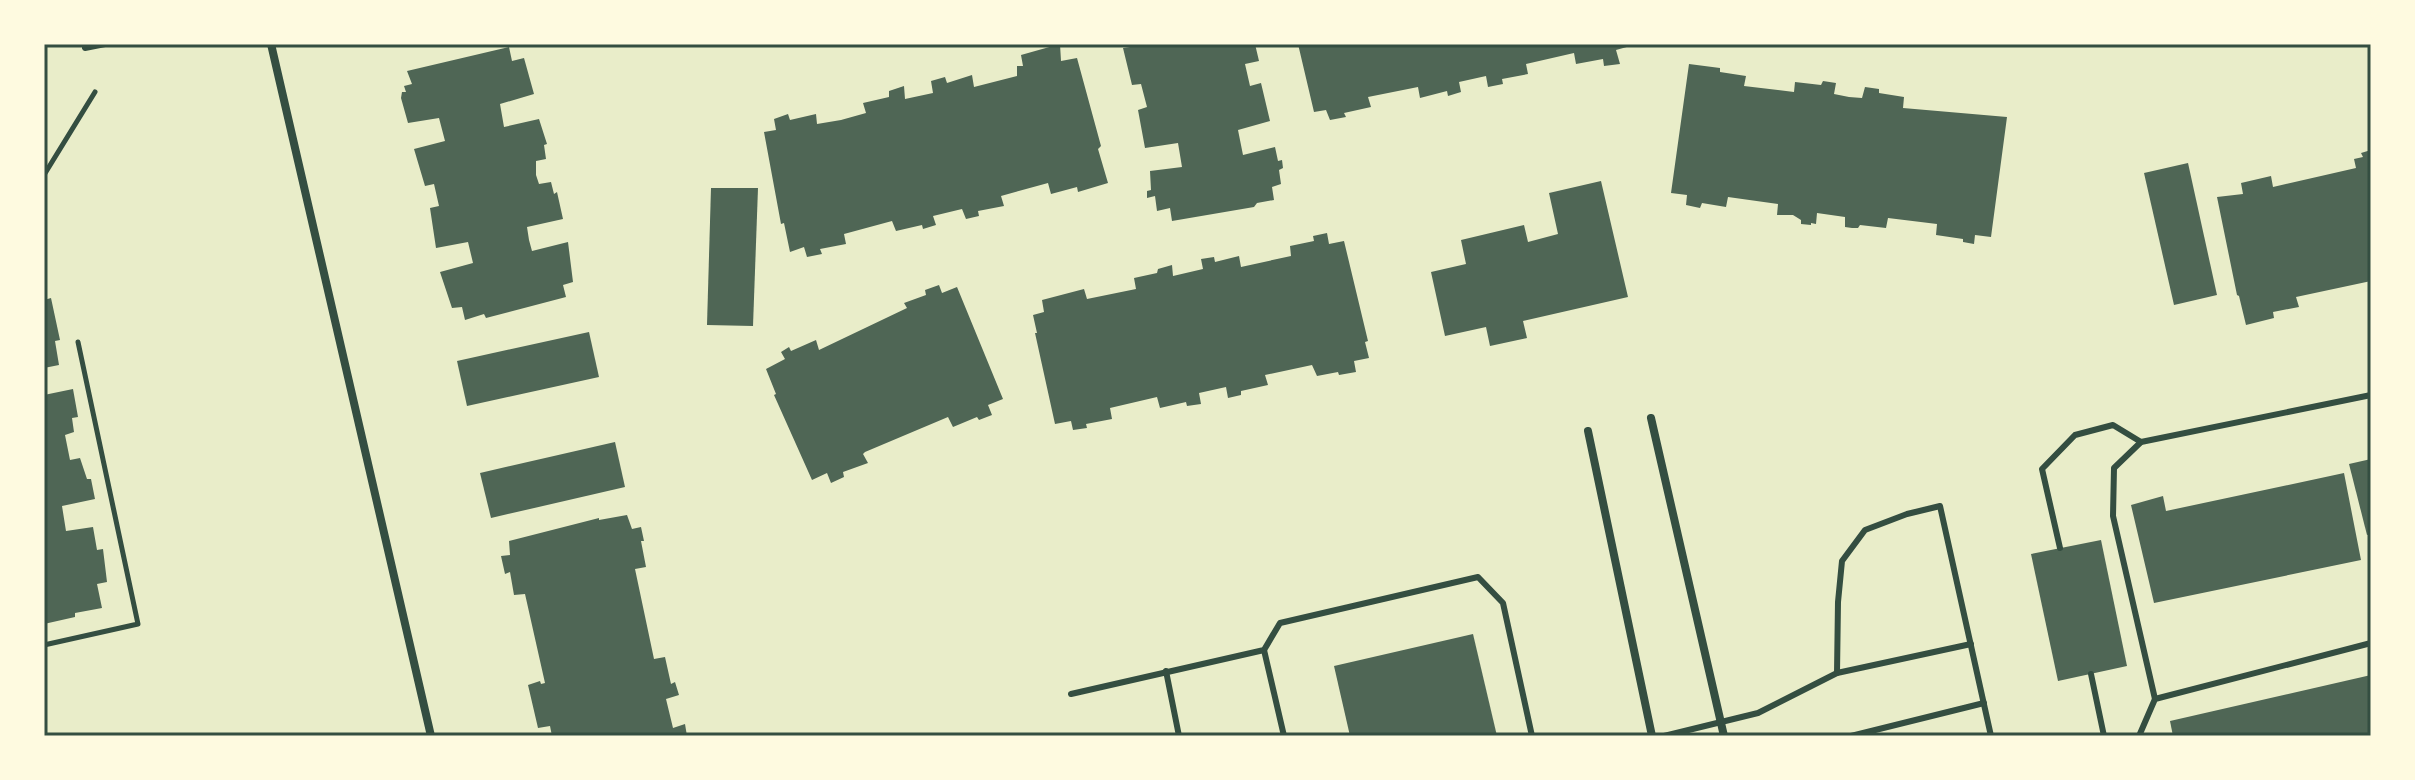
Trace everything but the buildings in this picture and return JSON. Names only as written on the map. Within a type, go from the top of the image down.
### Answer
[{"type":"street","points":[[271,44],[431,736]]},
{"type":"street","points":[[1651,418],[1724,736]]},
{"type":"street","points":[[1588,431],[1652,736]]},
{"type":"lane","points":[[85,48],[105,44]]},
{"type":"lane","points":[[2139,736],[2155,699],[2113,516],[2114,468],[2141,442],[2371,395]]},
{"type":"lane","points":[[2060,548],[2042,469],[2075,435],[2113,425],[2141,442]]},
{"type":"lane","points":[[1837,673],[1842,561],[1865,530],[1907,514],[1940,506],[1991,736]]},
{"type":"lane","points":[[1284,736],[1264,650],[1280,623],[1478,577],[1503,603],[1532,736]]},
{"type":"lane","points":[[2155,699],[2371,643]]},
{"type":"lane","points":[[1664,736],[1758,713],[1837,673],[1971,644]]},
{"type":"lane","points":[[1071,694],[1264,650]]},
{"type":"lane","points":[[1166,671],[1179,736]]},
{"type":"lane","points":[[2091,674],[2104,736]]},
{"type":"lane","points":[[1851,736],[1984,703]]},
{"type":"path","points":[[44,175],[95,92]]},
{"type":"path","points":[[44,645],[138,624],[78,342]]}]
